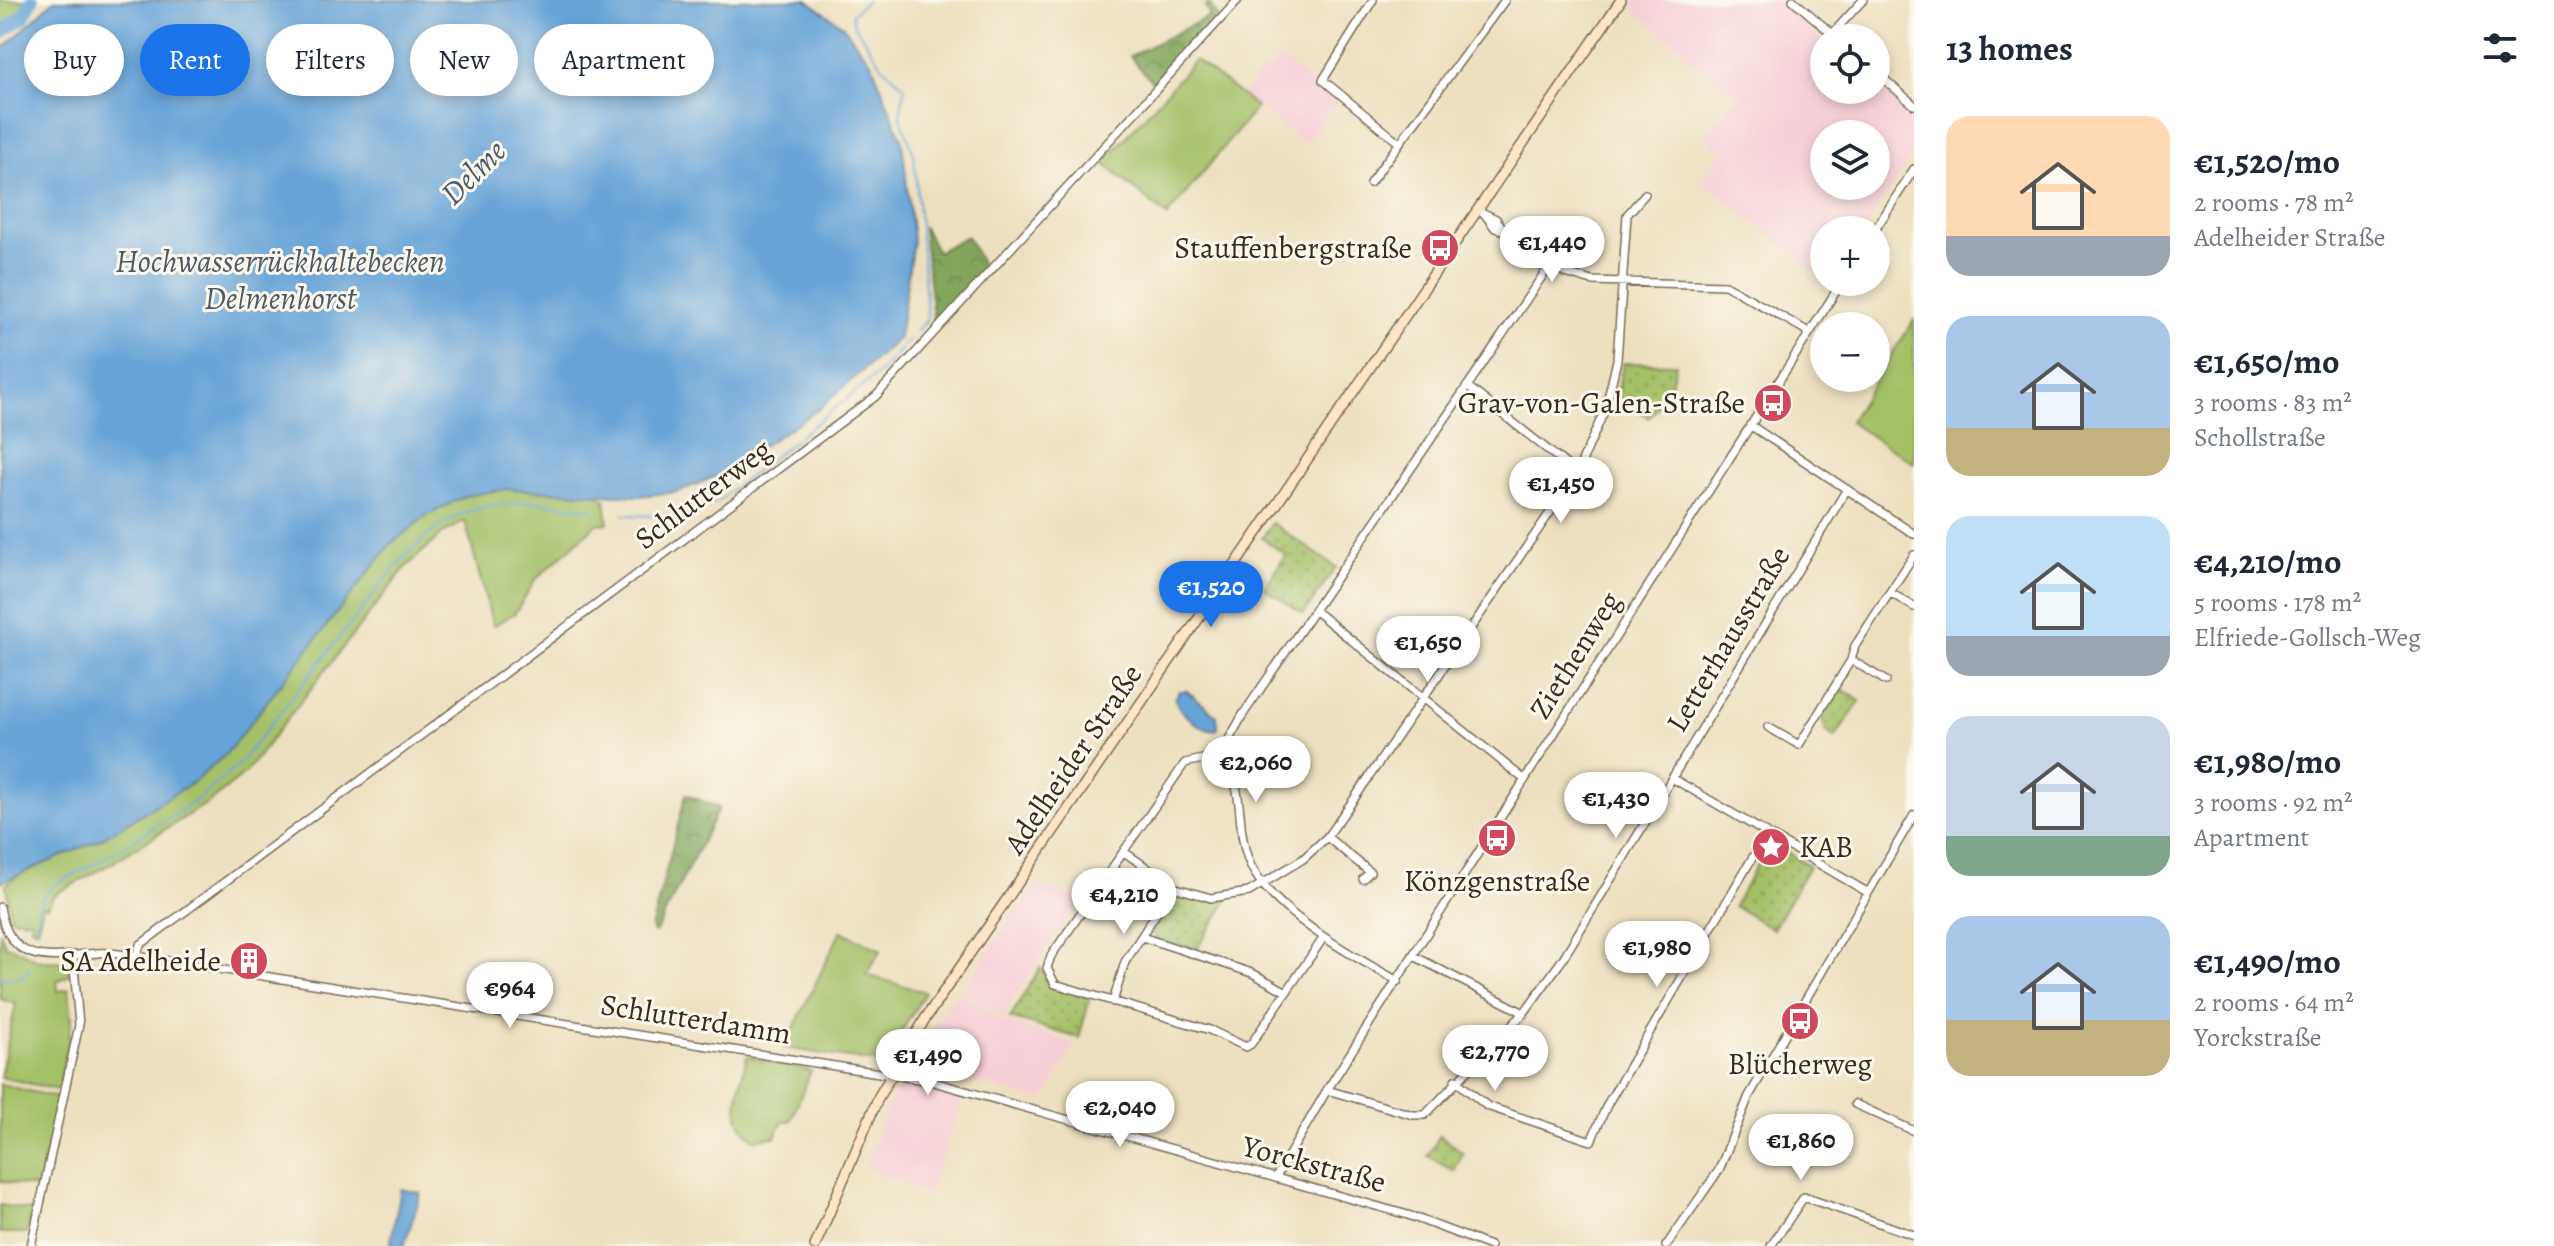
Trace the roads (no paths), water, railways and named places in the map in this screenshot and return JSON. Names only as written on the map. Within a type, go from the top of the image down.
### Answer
[{"type":"main road","name":"Adelheider Straße","points":[[815,1246],[890,1074],[1482,213],[1615,2]]},
{"type":"street","name":"Schlutterweg","points":[[136,956],[140,945],[876,396],[1238,0]]},
{"type":"street","points":[[1373,0],[1323,80],[1398,142]]},
{"type":"street","points":[[1370,183],[1505,0]]},
{"type":"street","points":[[1793,0],[1821,24]]},
{"type":"street","points":[[1844,24],[1863,0]]},
{"type":"street","points":[[1890,84],[1914,105]]},
{"type":"street","points":[[1884,216],[1914,169]]},
{"type":"street","points":[[1124,852],[1173,887],[1211,898],[1232,897],[1266,884],[1327,837],[1577,473],[1594,438],[1612,382],[1626,282],[1627,215],[1645,194]]},
{"type":"street","points":[[1482,213],[1495,228],[1505,231],[1550,265],[1592,281],[1725,285],[1809,332]]},
{"type":"street","points":[[1324,937],[1246,1047],[1210,1030],[1055,984],[1047,968],[1051,956],[1185,763],[1220,755],[1314,610],[1550,265]]},
{"type":"street","name":"Ziethenweg","points":[[1276,1177],[1327,1090],[1833,296]]},
{"type":"street","points":[[1467,386],[1577,473]]},
{"type":"street","points":[[1750,425],[1914,534]]},
{"type":"street","name":"Letterhausstraße","points":[[1327,1090],[1419,1116],[1425,1115],[1455,1080],[1524,1013],[1562,960],[1847,489]]},
{"type":"street","points":[[1768,727],[1799,745],[1851,660],[1855,646],[1914,555]]},
{"type":"street","points":[[1891,593],[1914,607]]},
{"type":"street","points":[[1314,610],[1525,780]]},
{"type":"street","points":[[1851,660],[1886,681]]},
{"type":"street","points":[[1220,755],[1237,781],[1248,862],[1292,916],[1398,981]]},
{"type":"street","points":[[1672,778],[1867,892]]},
{"type":"street","points":[[1666,1246],[1719,1170],[1749,1096],[1914,815]]},
{"type":"street","points":[[1455,1080],[1487,1106],[1591,1141],[1608,1103],[1767,833]]},
{"type":"street","points":[[1327,837],[1370,872]]},
{"type":"street","points":[[1363,879],[1377,863]]},
{"type":"street","points":[[1112,868],[1132,882],[1143,865]]},
{"type":"street","points":[[1113,1002],[1125,962],[1173,887]]},
{"type":"street","name":"Schlutterdamm","points":[[0,907],[3,923],[13,943],[37,956],[102,952],[136,956],[890,1074]]},
{"type":"street","points":[[1142,937],[1252,973],[1285,991]]},
{"type":"street","points":[[31,1246],[79,1025],[73,956]]},
{"type":"street","points":[[1414,956],[1524,1013]]},
{"type":"street","name":"Yorckstraße","points":[[890,1074],[971,1091],[1276,1177],[1408,1215],[1490,1246]]},
{"type":"street","points":[[1855,1104],[1914,1131]]},
{"type":"street","points":[[1771,1246],[1804,1197],[1914,1235]]},
{"type":"water","name":"Hochwasserrückhaltebecken Delmenhorst","points":[[54,0],[807,0],[843,26],[872,64],[902,140],[913,241],[899,338],[819,409],[717,476],[677,492],[639,496],[507,489],[465,496],[426,516],[391,544],[226,754],[195,781],[99,840],[0,883],[0,52],[24,29],[24,96],[124,96],[124,24],[29,24]]},
{"type":"water","points":[[1179,691],[1187,691],[1217,716],[1218,729],[1206,728],[1186,716],[1175,699]]},
{"type":"water","points":[[401,1189],[421,1193],[404,1246],[390,1246]]},
{"type":"waterway","points":[[0,33],[23,17],[32,0]]},
{"type":"waterway","points":[[867,0],[852,14],[853,23],[883,67],[905,87],[900,115],[914,155],[927,312],[926,321],[917,330]]},
{"type":"waterway","points":[[624,515],[667,516],[716,503],[879,373],[909,339]]},
{"type":"waterway","points":[[36,926],[41,899],[54,885],[100,861],[199,799],[240,763],[397,565],[428,535],[458,515],[486,506],[536,502],[594,509]]},
{"type":"waterway","points":[[0,977],[21,977],[29,968]]},
{"type":"place","name":"Stauffenbergstraße","points":[[1440,248]]},
{"type":"place","name":"Grav-von-Galen-Straße","points":[[1773,403]]},
{"type":"place","name":"Könzgenstraße","points":[[1497,838]]},
{"type":"place","name":"KAB","points":[[1771,847]]},
{"type":"place","name":"SA Adelheide","points":[[249,961]]},
{"type":"place","name":"Blücherweg","points":[[1800,1021]]},
{"type":"water label","name":"Delme","points":[[473,172]]}]
